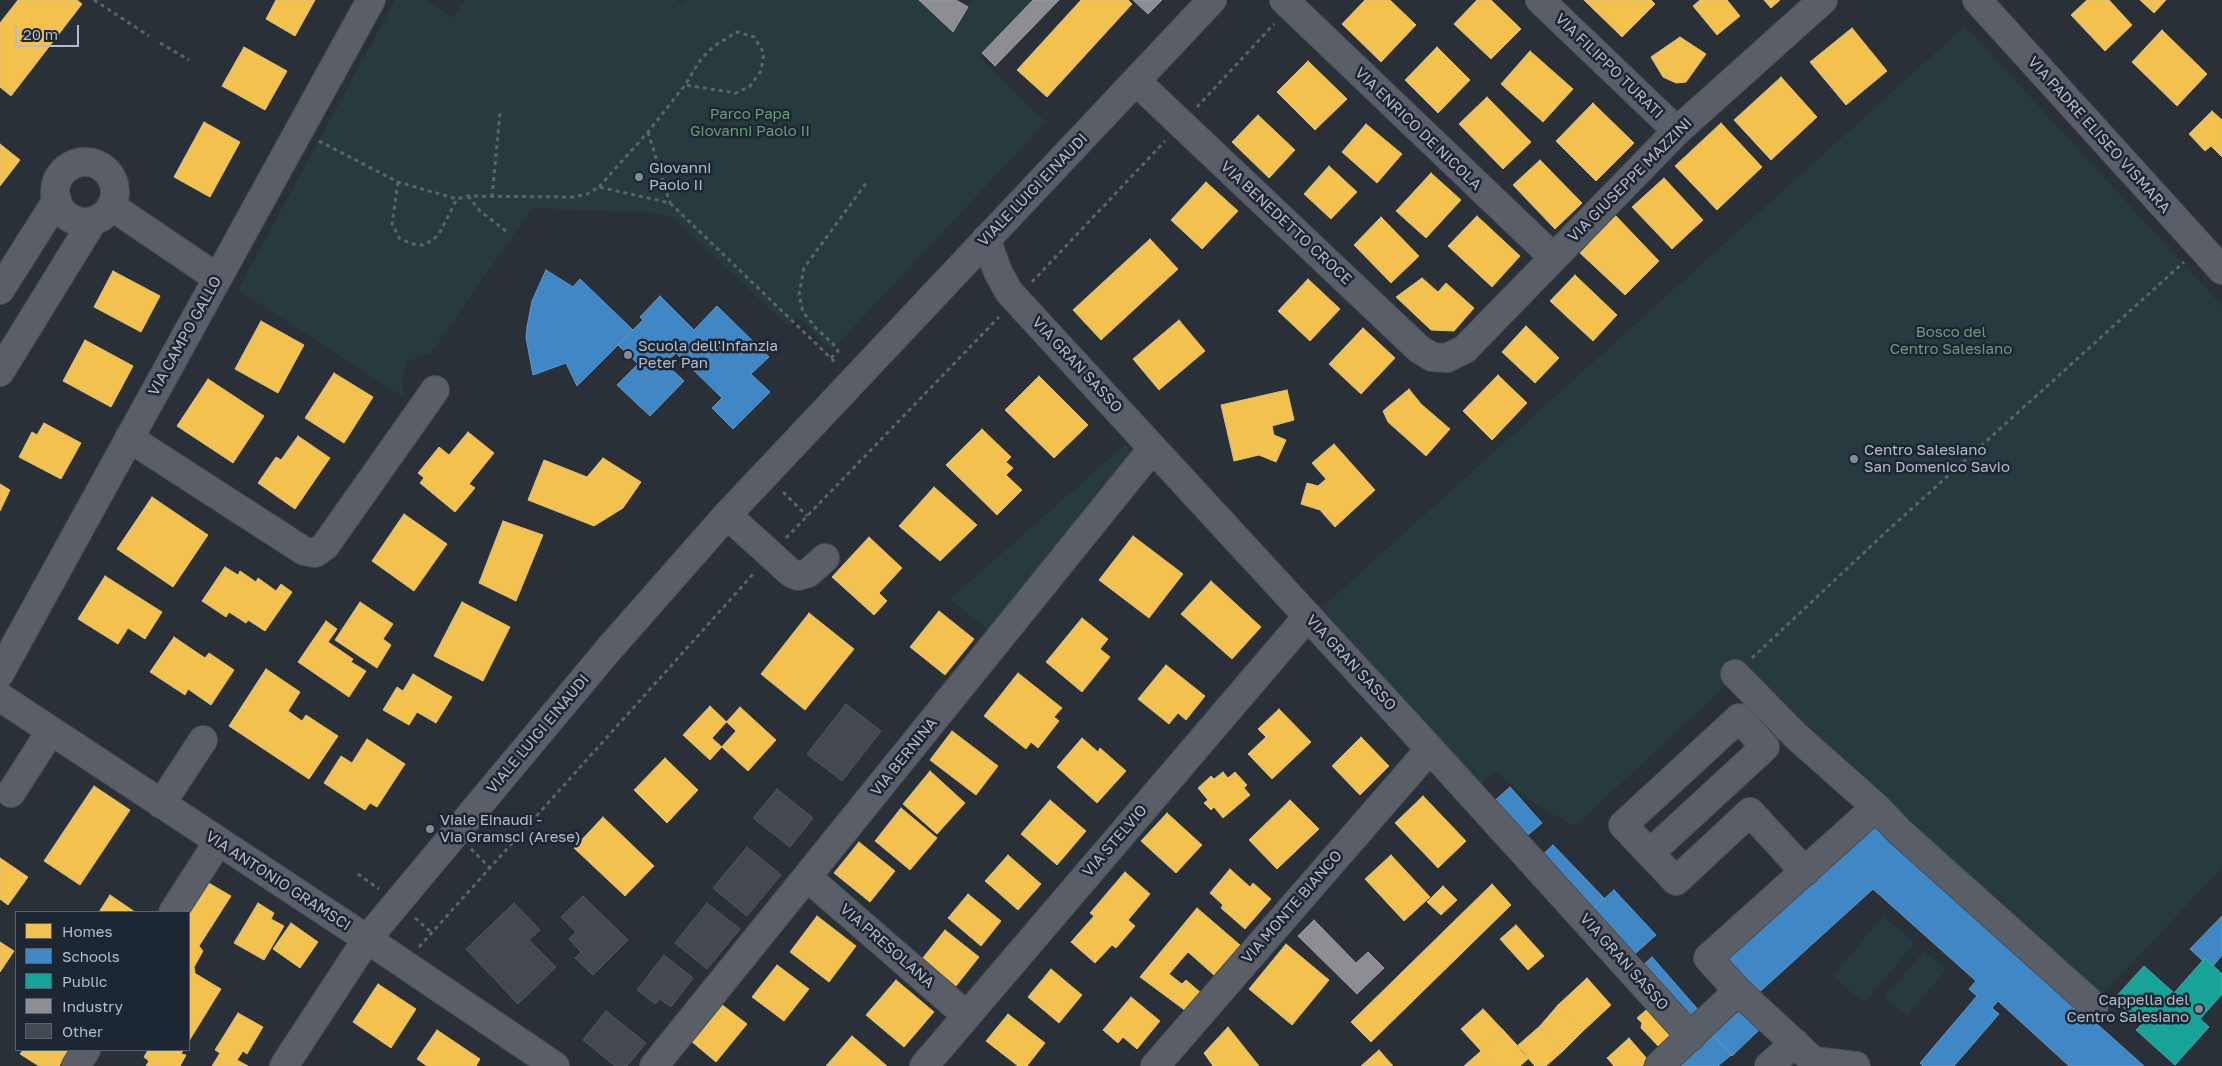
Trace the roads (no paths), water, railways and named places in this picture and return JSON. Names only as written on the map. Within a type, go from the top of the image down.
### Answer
[{"type":"street","name":"VIA CAMPO GALLO","points":[[0,673],[216,278],[371,0]]},
{"type":"street","name":"VIALE LUIGI EINAUDI","points":[[284,1066],[367,938],[510,766],[672,577],[729,518],[847,373],[959,267],[1212,0]]},
{"type":"street","name":"VIA FILIPPO TURATI","points":[[1540,0],[1677,132]]},
{"type":"street","name":"VIA GIUSEPPE MAZZINI","points":[[1441,358],[1455,356],[1465,349],[1677,132],[1823,0]]},
{"type":"street","name":"VIA PADRE ELISEO VISMARA","points":[[1977,0],[2222,270]]},
{"type":"street","name":"VIA ENRICO DE NICOLA","points":[[1279,12],[1553,257]]},
{"type":"street","name":"VIA BENEDETTO CROCE","points":[[1136,81],[1419,350],[1432,357],[1441,358]]},
{"type":"street","points":[[0,372],[102,213],[115,193],[112,180],[104,169],[89,162],[77,163],[61,174],[57,182],[57,200],[60,208],[75,220],[102,213],[216,278]]},
{"type":"street","points":[[0,290],[57,200]]},
{"type":"street","name":"VIA GRAN SASSO","points":[[986,239],[998,272],[1013,298]]},
{"type":"street","name":"VIA GRAN SASSO","points":[[959,267],[990,279],[1013,298],[1308,616],[1691,1037]]},
{"type":"street","points":[[129,438],[304,551],[315,553],[325,546],[435,390]]},
{"type":"street","name":"VIA BERNINA","points":[[654,1066],[1153,448]]},
{"type":"street","points":[[729,518],[785,569],[798,576],[808,573],[825,558]]},
{"type":"street","name":"VIA STELVIO","points":[[924,1066],[1308,616]]},
{"type":"street","points":[[1735,674],[1796,736],[2094,1006]]},
{"type":"street","name":"VIA ANTONIO GRAMSCI","points":[[0,698],[367,938],[555,1066]]},
{"type":"street","points":[[1650,853],[1765,746],[1739,718],[1623,825],[1676,881],[1750,812],[1805,872]]},
{"type":"street","points":[[11,793],[50,732]]},
{"type":"street","points":[[161,804],[202,740]]},
{"type":"street","name":"VIA MONTE BIANCO","points":[[1154,1066],[1430,749]]},
{"type":"street","points":[[1856,1066],[1817,1064],[1738,991],[1708,958],[1876,808]]},
{"type":"street","points":[[174,911],[218,842]]},
{"type":"street","name":"VIA PRESOLANA","points":[[807,877],[966,1015]]},
{"type":"street","points":[[1659,1066],[1738,991]]},
{"type":"street","points":[[1769,1066],[1795,1042]]},
{"type":"street","points":[[76,1066],[85,1051]]},
{"type":"place","name":"Giovanni Paolo II","points":[[639,177]]},
{"type":"place","name":"Scuola dell'Infanzia Peter Pan","points":[[628,355]]},
{"type":"place","name":"Centro Salesiano San Domenico Savio","points":[[1854,459]]},
{"type":"place","name":"Viale Einaudi - Via Gramsci (Arese)","points":[[430,829]]},
{"type":"place","name":"Cappella del Centro Salesiano","points":[[2199,1009]]},
{"type":"park label","name":"Parco Papa Giovanni Paolo II","points":[[750,122]]},
{"type":"park label","name":"Bosco del Centro Salesiano","points":[[1951,340]]}]
